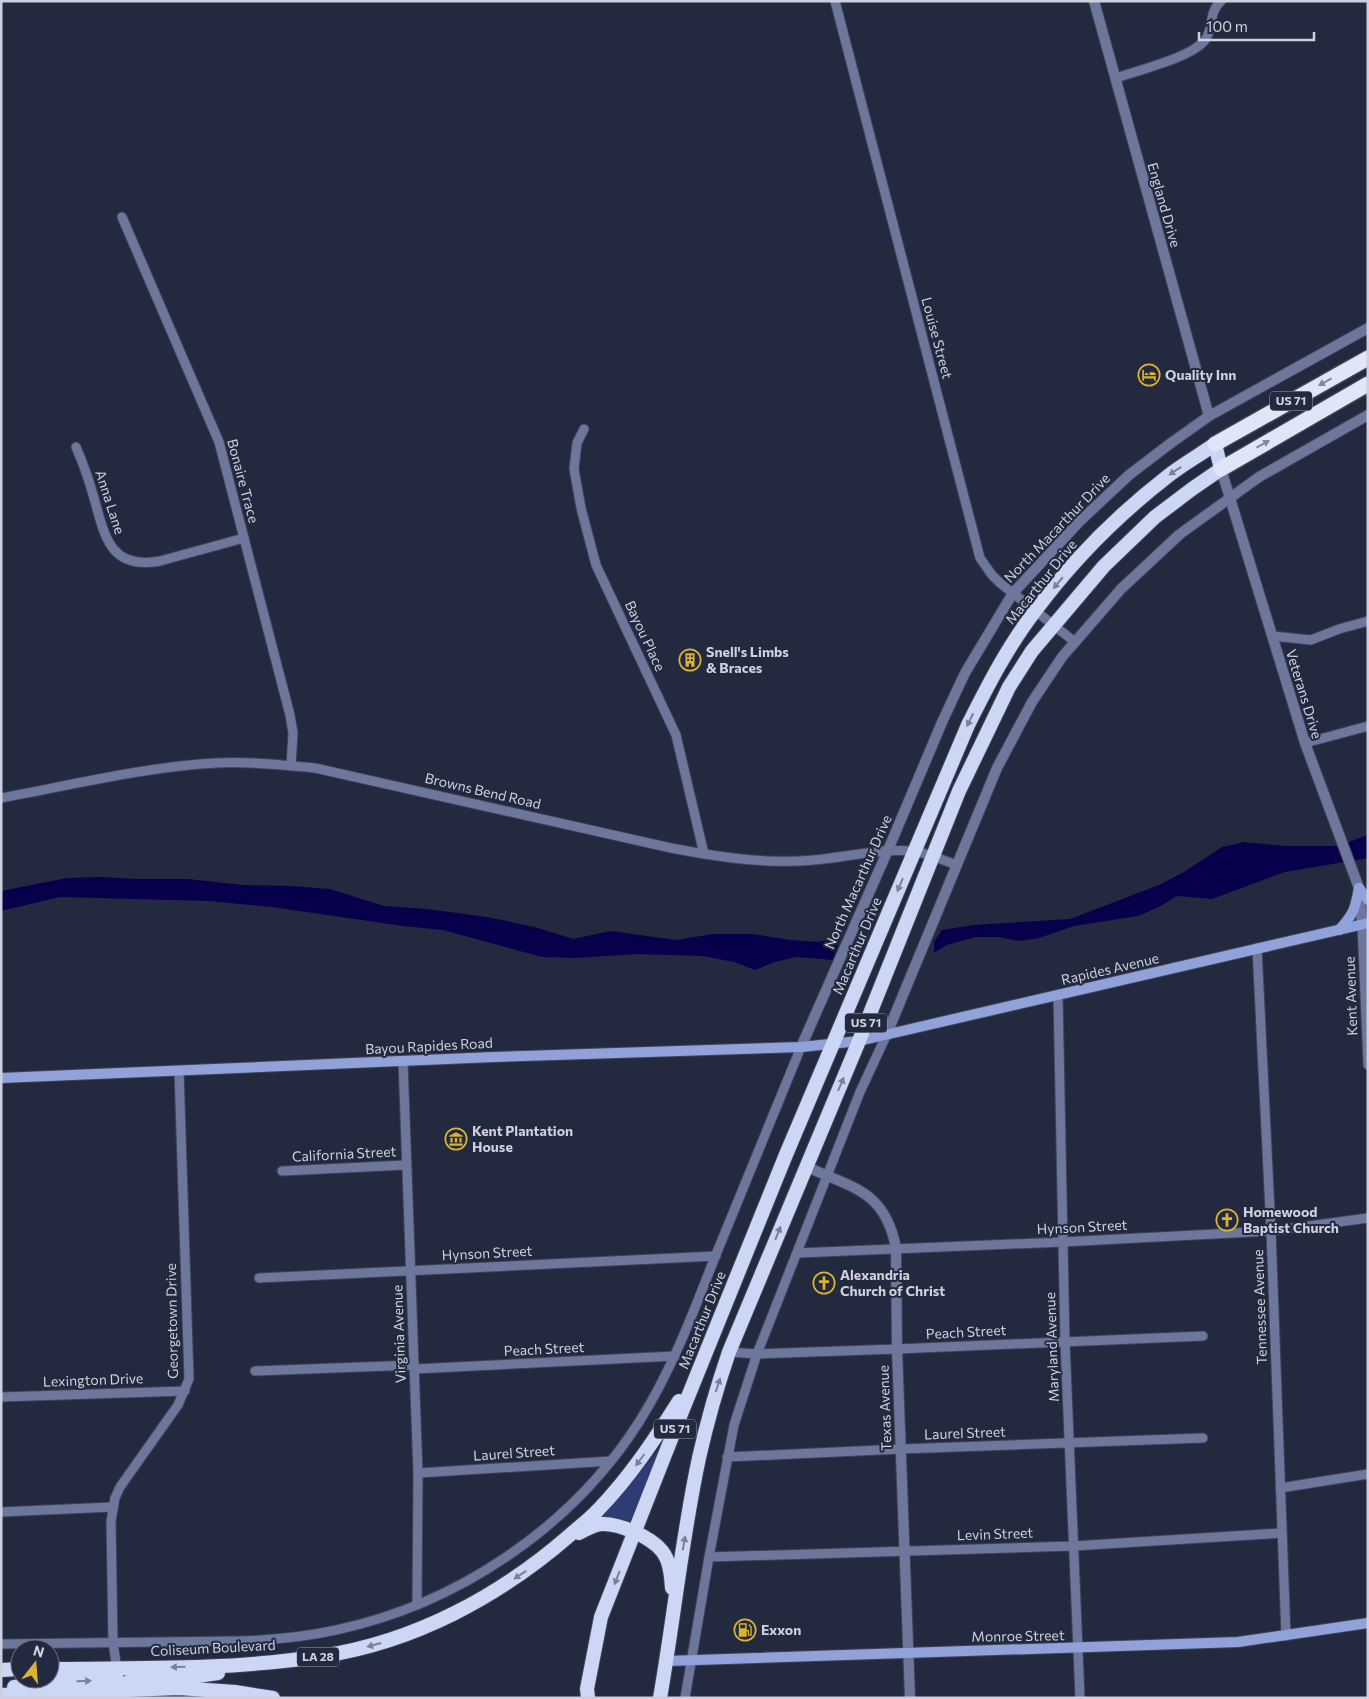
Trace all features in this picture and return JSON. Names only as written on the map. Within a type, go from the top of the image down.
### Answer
[{"type":"highway","name":"Macarthur Drive","points":[[588,1698],[587,1689],[601,1618],[634,1532],[785,1157],[914,851],[975,710],[990,680],[1036,610],[1084,553],[1169,476],[1215,444],[1368,358]]},
{"type":"highway","name":"US 71","points":[[660,1698],[699,1459],[712,1404],[729,1352],[805,1166],[859,1041],[959,791],[1001,702],[1032,651],[1104,566],[1129,541],[1170,506],[1221,469],[1368,384]]},
{"type":"highway","points":[[1215,444],[1221,469]]},
{"type":"highway","points":[[785,1157],[805,1166]]},
{"type":"highway","name":"LA 28","points":[[558,1545],[597,1511],[618,1488],[652,1444],[681,1398],[717,1327]]},
{"type":"highway","points":[[558,1545],[589,1527],[602,1524],[634,1532],[647,1538],[664,1555],[671,1571],[674,1604]]},
{"type":"highway","name":"Coliseum Boulevard","points":[[60,1669],[117,1669],[244,1664],[322,1656],[385,1642],[428,1626],[476,1602],[536,1564],[558,1545]]},
{"type":"highway","points":[[124,1694],[124,1684],[131,1681],[192,1677],[285,1660]]},
{"type":"highway","points":[[1,1689],[52,1682],[110,1680],[116,1676],[117,1669]]},
{"type":"highway","points":[[1,1695],[124,1694],[188,1689],[235,1692],[273,1698]]},
{"type":"main road","points":[[1357,884],[1368,900]]},
{"type":"main road","points":[[1339,930],[1351,917],[1354,910],[1357,884]]},
{"type":"main road","name":"Rapides Avenue","points":[[859,1041],[1365,924]]},
{"type":"main road","name":"Bayou Rapides Road","points":[[1,1078],[801,1047],[859,1041]]},
{"type":"main road","name":"Monroe Street","points":[[667,1661],[908,1652],[1078,1649],[1238,1642],[1368,1622]]},
{"type":"street","name":"Louise Street","points":[[835,1],[980,558],[992,575],[1075,642]]},
{"type":"street","name":"England Drive","points":[[1094,1],[1209,416]]},
{"type":"street","points":[[1116,78],[1188,53],[1201,44],[1206,38],[1212,14],[1221,1]]},
{"type":"street","name":"Bonaire Trace","points":[[122,217],[218,442],[290,714],[293,733],[291,766]]},
{"type":"street","name":"North Macarthur Drive","points":[[801,1047],[888,850],[936,735],[965,673],[1013,593],[1080,521],[1129,475],[1209,416],[1368,328]]},
{"type":"street","points":[[685,1698],[708,1557],[734,1425],[757,1354],[860,1092],[886,1036],[997,768],[1019,726],[1044,683],[1075,642],[1121,588],[1157,554],[1230,497],[1259,477],[1368,415]]},
{"type":"street","name":"Bayou Place","points":[[584,429],[577,444],[574,469],[581,508],[596,565],[676,735],[704,854]]},
{"type":"street","name":"Anna Lane","points":[[76,446],[90,482],[110,546],[130,561],[146,564],[244,538]]},
{"type":"street","name":"Veterans Drive","points":[[1221,469],[1305,743],[1357,884],[1365,924]]},
{"type":"street","points":[[1272,636],[1311,640],[1339,629],[1368,621]]},
{"type":"street","points":[[1305,743],[1368,726]]},
{"type":"street","name":"Browns Bend Road","points":[[1,798],[169,768],[218,763],[291,766],[315,768],[652,844],[728,858],[770,862],[801,861],[847,857],[888,850],[914,851],[934,856],[956,865]]},
{"type":"street","name":"Kent Avenue","points":[[1365,924],[1368,1065]]},
{"type":"street","name":"Tennessee Avenue","points":[[1257,948],[1271,1231],[1286,1636]]},
{"type":"street","name":"Maryland Avenue","points":[[1058,995],[1065,1342],[1080,1698]]},
{"type":"street","name":"Macarthur Drive","points":[[413,1607],[468,1581],[528,1541],[562,1512],[612,1461],[639,1423],[675,1356],[801,1047]]},
{"type":"street","name":"Virginia Avenue","points":[[403,1062],[418,1473],[413,1607]]},
{"type":"street","name":"Georgetown Drive","points":[[117,1669],[113,1643],[112,1507],[120,1487],[178,1405],[189,1379],[179,1071]]},
{"type":"street","name":"California Street","points":[[282,1171],[406,1165]]},
{"type":"street","name":"Texas Avenue","points":[[805,1166],[860,1191],[875,1202],[888,1219],[896,1248],[897,1349],[910,1698]]},
{"type":"street","name":"Hynson Street","points":[[798,1253],[1271,1231],[1368,1218]]},
{"type":"street","name":"Hynson Street","points":[[259,1278],[716,1256]]},
{"type":"street","name":"Peach Street","points":[[729,1352],[757,1354],[1204,1336]]},
{"type":"street","name":"Peach Street","points":[[255,1371],[414,1367],[675,1356]]},
{"type":"street","name":"Lexington Drive","points":[[1,1397],[185,1391]]},
{"type":"street","name":"Laurel Street","points":[[728,1457],[1203,1438]]},
{"type":"street","name":"Laurel Street","points":[[418,1473],[612,1461]]},
{"type":"street","points":[[1280,1488],[1368,1474]]},
{"type":"street","points":[[1,1512],[112,1507]]},
{"type":"street","name":"Levin Street","points":[[708,1557],[1073,1546],[1282,1533]]},
{"type":"street","name":"Coliseum Boulevard","points":[[1,1644],[273,1639],[334,1631],[413,1607]]},
{"type":"shaded area","points":[[1368,835],[1368,858],[1285,872],[1212,899],[1177,896],[1159,907],[1138,916],[1074,926],[1039,938],[1019,941],[999,937],[976,937],[947,945],[934,953],[934,942],[942,930],[973,925],[1070,919],[1159,885],[1184,872],[1222,847],[1244,842],[1285,846],[1337,846]]},
{"type":"shaded area","points":[[67,878],[188,879],[243,885],[330,889],[384,906],[427,909],[487,917],[535,927],[573,939],[611,931],[676,940],[713,934],[753,934],[817,942],[840,938],[833,960],[796,957],[775,962],[755,970],[734,962],[703,956],[638,954],[574,958],[542,957],[443,930],[272,907],[208,901],[60,897],[1,911],[1,891]]},
{"type":"shaded area","points":[[660,1448],[630,1521],[614,1518],[601,1519]]},
{"type":"place","name":"Quality Inn","points":[[1149,375]]},
{"type":"place","name":"Snell's Limbs & Braces","points":[[690,660]]},
{"type":"place","name":"Kent Plantation House","points":[[456,1139]]},
{"type":"place","name":"Homewood Baptist Church","points":[[1227,1220]]},
{"type":"place","name":"Alexandria Church of Christ","points":[[824,1283]]},
{"type":"place","name":"Exxon","points":[[745,1630]]}]
